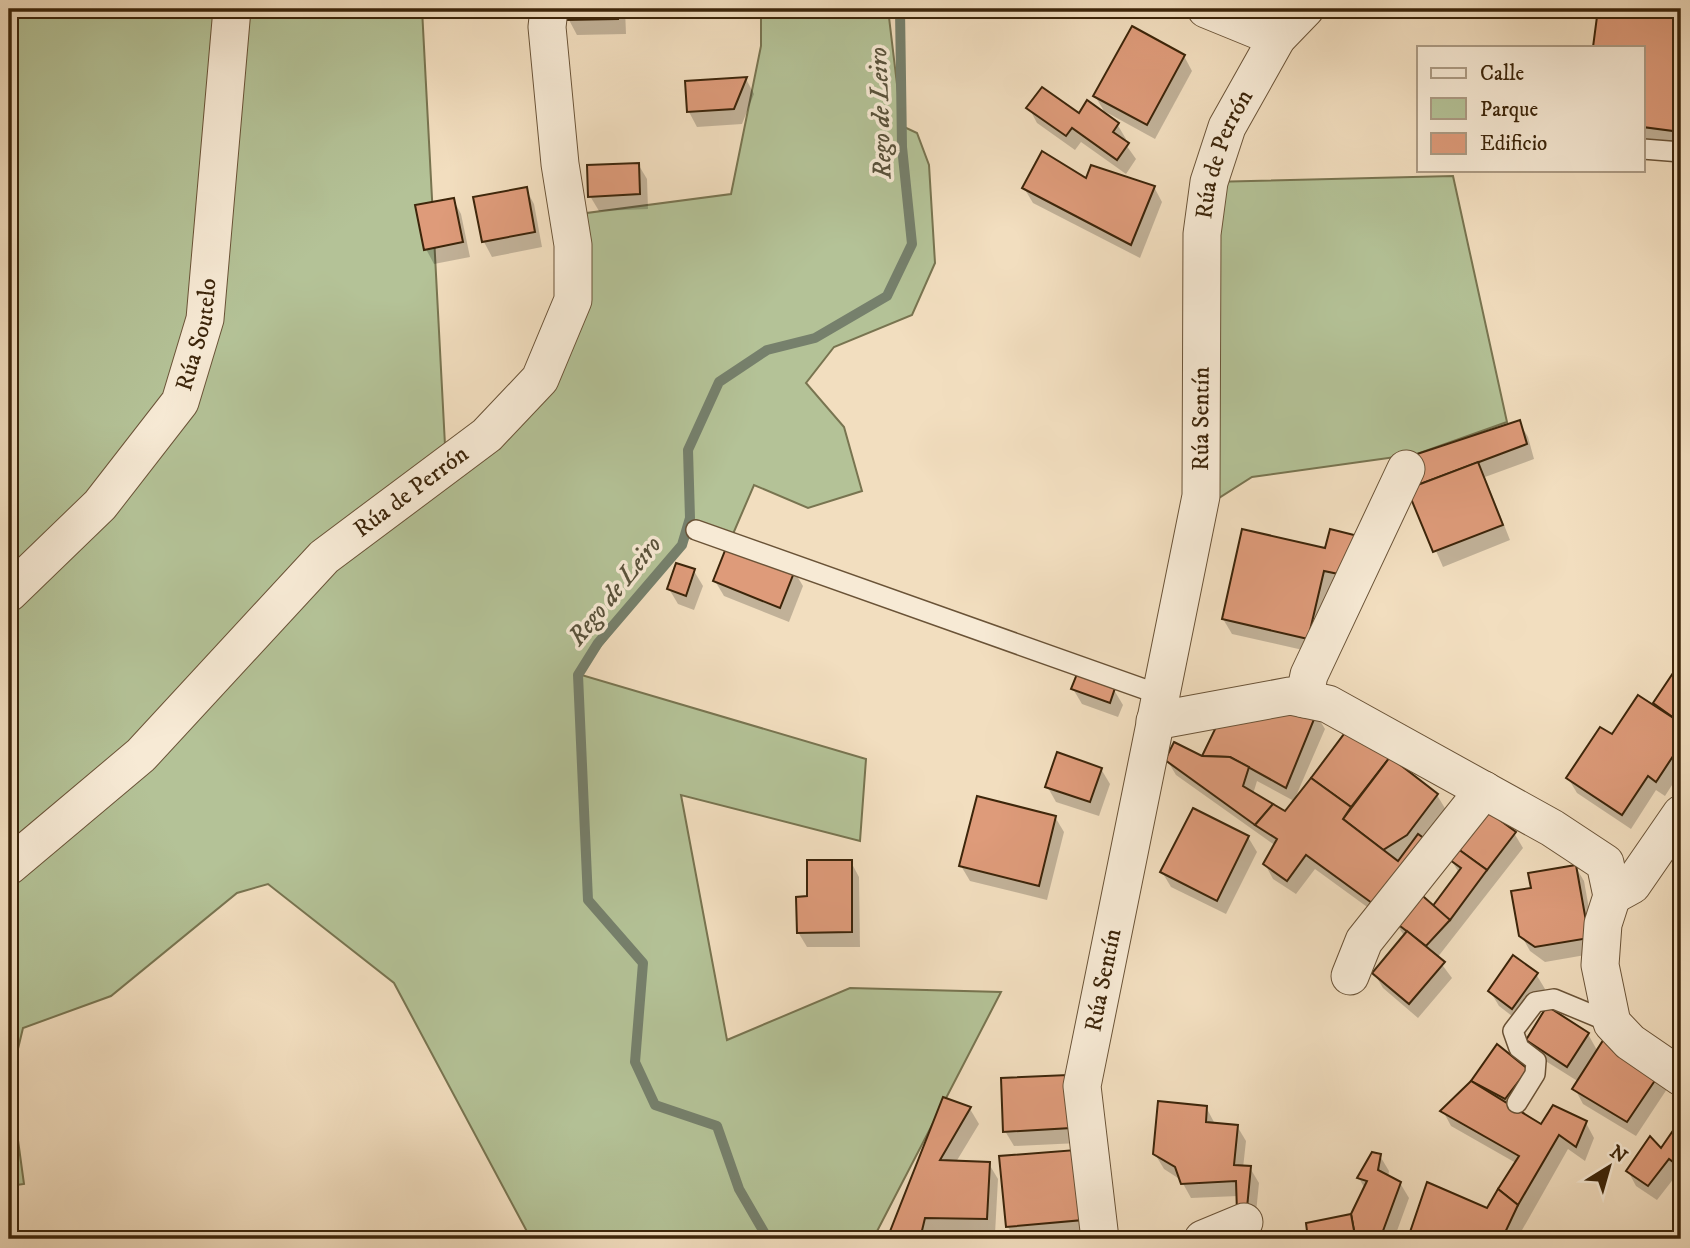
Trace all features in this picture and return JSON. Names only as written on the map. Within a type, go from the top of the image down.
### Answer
[{"type":"street","name":"Rúa Soutelo","points":[[9,593],[100,505],[180,402],[205,319],[232,9]]},
{"type":"street","name":"Rúa de Perrón","points":[[9,866],[141,755],[324,557],[487,435],[540,379],[573,300],[573,245],[559,151],[547,27],[549,9]]},
{"type":"street","points":[[1206,9],[1277,38]]},
{"type":"street","name":"Rúa de Perrón","points":[[1202,281],[1202,233],[1209,182],[1227,127],[1277,38],[1305,9]]},
{"type":"street","name":"Rúa Sentín","points":[[1100,1239],[1082,1086],[1200,496],[1202,281]]},
{"type":"street","points":[[1304,699],[1309,675],[1406,468]]},
{"type":"street","points":[[1158,708],[1290,696],[1328,704],[1484,790],[1605,863],[1612,895],[1603,924],[1600,965],[1612,1023],[1630,1042],[1681,1077]]},
{"type":"street","points":[[1350,976],[1364,941],[1484,790]]},
{"type":"street","points":[[1612,895],[1632,885],[1681,814]]},
{"type":"street","points":[[1203,1239],[1244,1222]]},
{"type":"lane","points":[[1644,149],[1681,152]]},
{"type":"lane","points":[[696,530],[1158,708]]},
{"type":"lane","points":[[1517,1102],[1535,1074],[1536,1061],[1519,1048],[1513,1031],[1535,1002],[1555,999],[1612,1023]]},
{"type":"green space","points":[[9,9],[422,9],[446,464],[487,435],[573,300],[587,213],[731,194],[761,46],[761,9],[888,9],[902,126],[917,133],[929,165],[935,263],[912,315],[834,347],[806,383],[844,427],[862,491],[808,508],[754,485],[733,534],[690,518],[682,545],[578,674],[866,759],[860,841],[681,795],[727,1040],[850,988],[1001,992],[873,1239],[531,1239],[394,983],[268,884],[237,893],[111,996],[23,1028],[10,1082],[24,1184],[9,1186]]},
{"type":"green space","points":[[1453,176],[1507,422],[1417,454],[1252,477],[1197,512],[1209,182]]},
{"type":"building","points":[[567,9],[618,9],[618,19],[567,20]]},
{"type":"building","points":[[1598,9],[1681,9],[1681,132],[1644,127],[1644,46],[1593,46]]},
{"type":"building","points":[[1132,26],[1185,55],[1147,125],[1093,96]]},
{"type":"building","points":[[747,77],[734,109],[687,112],[685,81]]},
{"type":"building","points":[[1042,87],[1079,113],[1087,100],[1119,123],[1113,132],[1129,143],[1117,160],[1072,128],[1066,136],[1026,108]]},
{"type":"building","points":[[1042,151],[1086,178],[1091,165],[1155,186],[1131,245],[1022,188]]},
{"type":"building","points":[[639,163],[640,194],[588,197],[587,165]]},
{"type":"building","points":[[527,187],[535,232],[482,242],[473,197]]},
{"type":"building","points":[[454,198],[463,242],[424,250],[415,205]]},
{"type":"building","points":[[1520,420],[1527,444],[1407,489],[1417,454]]},
{"type":"building","points":[[1478,462],[1503,525],[1433,552],[1407,489]]},
{"type":"building","points":[[1242,529],[1325,548],[1330,529],[1358,536],[1348,576],[1324,571],[1308,639],[1222,619]]},
{"type":"building","points":[[728,543],[795,570],[780,608],[713,581]]},
{"type":"building","points":[[676,563],[695,569],[686,596],[667,589]]},
{"type":"building","points":[[1681,661],[1681,723],[1653,703]]},
{"type":"building","points":[[1077,674],[1115,688],[1110,703],[1071,689]]},
{"type":"building","points":[[1638,695],[1681,723],[1681,744],[1656,782],[1648,776],[1622,815],[1566,778],[1600,727],[1612,734]]},
{"type":"building","points":[[1277,709],[1317,712],[1286,788],[1230,757],[1202,756],[1217,725]]},
{"type":"building","points":[[1350,726],[1390,757],[1351,807],[1311,778]]},
{"type":"building","points":[[1174,742],[1202,756],[1230,757],[1249,767],[1243,786],[1273,804],[1255,825],[1165,760]]},
{"type":"building","points":[[1057,752],[1102,768],[1090,802],[1045,787]]},
{"type":"building","points":[[1390,757],[1438,794],[1407,835],[1383,850],[1343,819]]},
{"type":"building","points":[[1311,778],[1351,807],[1343,819],[1398,861],[1418,834],[1429,842],[1376,906],[1306,855],[1287,881],[1263,864],[1277,839],[1255,825],[1273,804],[1285,811]]},
{"type":"building","points":[[977,796],[1056,816],[1039,886],[959,866]]},
{"type":"building","points":[[1193,808],[1249,836],[1217,901],[1160,872]]},
{"type":"building","points":[[1486,810],[1516,832],[1487,870],[1458,849]]},
{"type":"building","points":[[1458,849],[1487,870],[1450,920],[1432,907],[1461,868],[1450,860]]},
{"type":"building","points":[[807,860],[852,860],[852,932],[797,933],[796,897],[807,896]]},
{"type":"building","points":[[1576,865],[1589,938],[1535,947],[1519,936],[1511,891],[1531,888],[1528,873]]},
{"type":"building","points":[[1416,890],[1450,920],[1426,946],[1391,919]]},
{"type":"building","points":[[1407,931],[1445,962],[1409,1004],[1372,973]]},
{"type":"building","points":[[1513,955],[1538,973],[1512,1009],[1488,991]]},
{"type":"building","points":[[1547,1006],[1589,1033],[1567,1067],[1526,1040]]},
{"type":"building","points":[[1609,1031],[1660,1073],[1627,1122],[1572,1089]]},
{"type":"building","points":[[1497,1044],[1528,1069],[1505,1099],[1471,1081]]},
{"type":"building","points":[[1068,1075],[1071,1128],[1003,1132],[1001,1078]]},
{"type":"building","points":[[1471,1081],[1541,1124],[1553,1105],[1587,1121],[1576,1147],[1559,1135],[1518,1205],[1498,1189],[1519,1156],[1440,1111]]},
{"type":"building","points":[[943,1097],[971,1107],[940,1160],[990,1162],[987,1219],[925,1218],[920,1239],[887,1239]]},
{"type":"building","points":[[1158,1101],[1207,1106],[1206,1122],[1238,1125],[1234,1165],[1251,1166],[1247,1208],[1237,1213],[1236,1181],[1181,1184],[1175,1167],[1153,1154]]},
{"type":"building","points":[[1681,1119],[1681,1168],[1669,1159],[1648,1186],[1626,1171],[1650,1136],[1661,1148]]},
{"type":"building","points":[[1076,1150],[1083,1220],[1006,1227],[999,1156]]},
{"type":"building","points":[[1372,1152],[1381,1154],[1378,1170],[1401,1182],[1380,1239],[1344,1239],[1355,1236],[1351,1214],[1367,1181],[1357,1178]]},
{"type":"building","points":[[1427,1182],[1487,1208],[1498,1189],[1518,1205],[1502,1239],[1408,1238]]},
{"type":"building","points":[[1351,1214],[1355,1236],[1344,1239],[1308,1239],[1306,1223]]},
{"type":"waterway","name":"Rego de Leiro","points":[[768,1239],[739,1189],[717,1126],[655,1105],[635,1062],[643,963],[588,900],[578,675],[598,643],[682,545],[690,518],[688,450],[719,382],[767,350],[815,338],[887,296],[912,244],[902,147],[900,9]]}]
